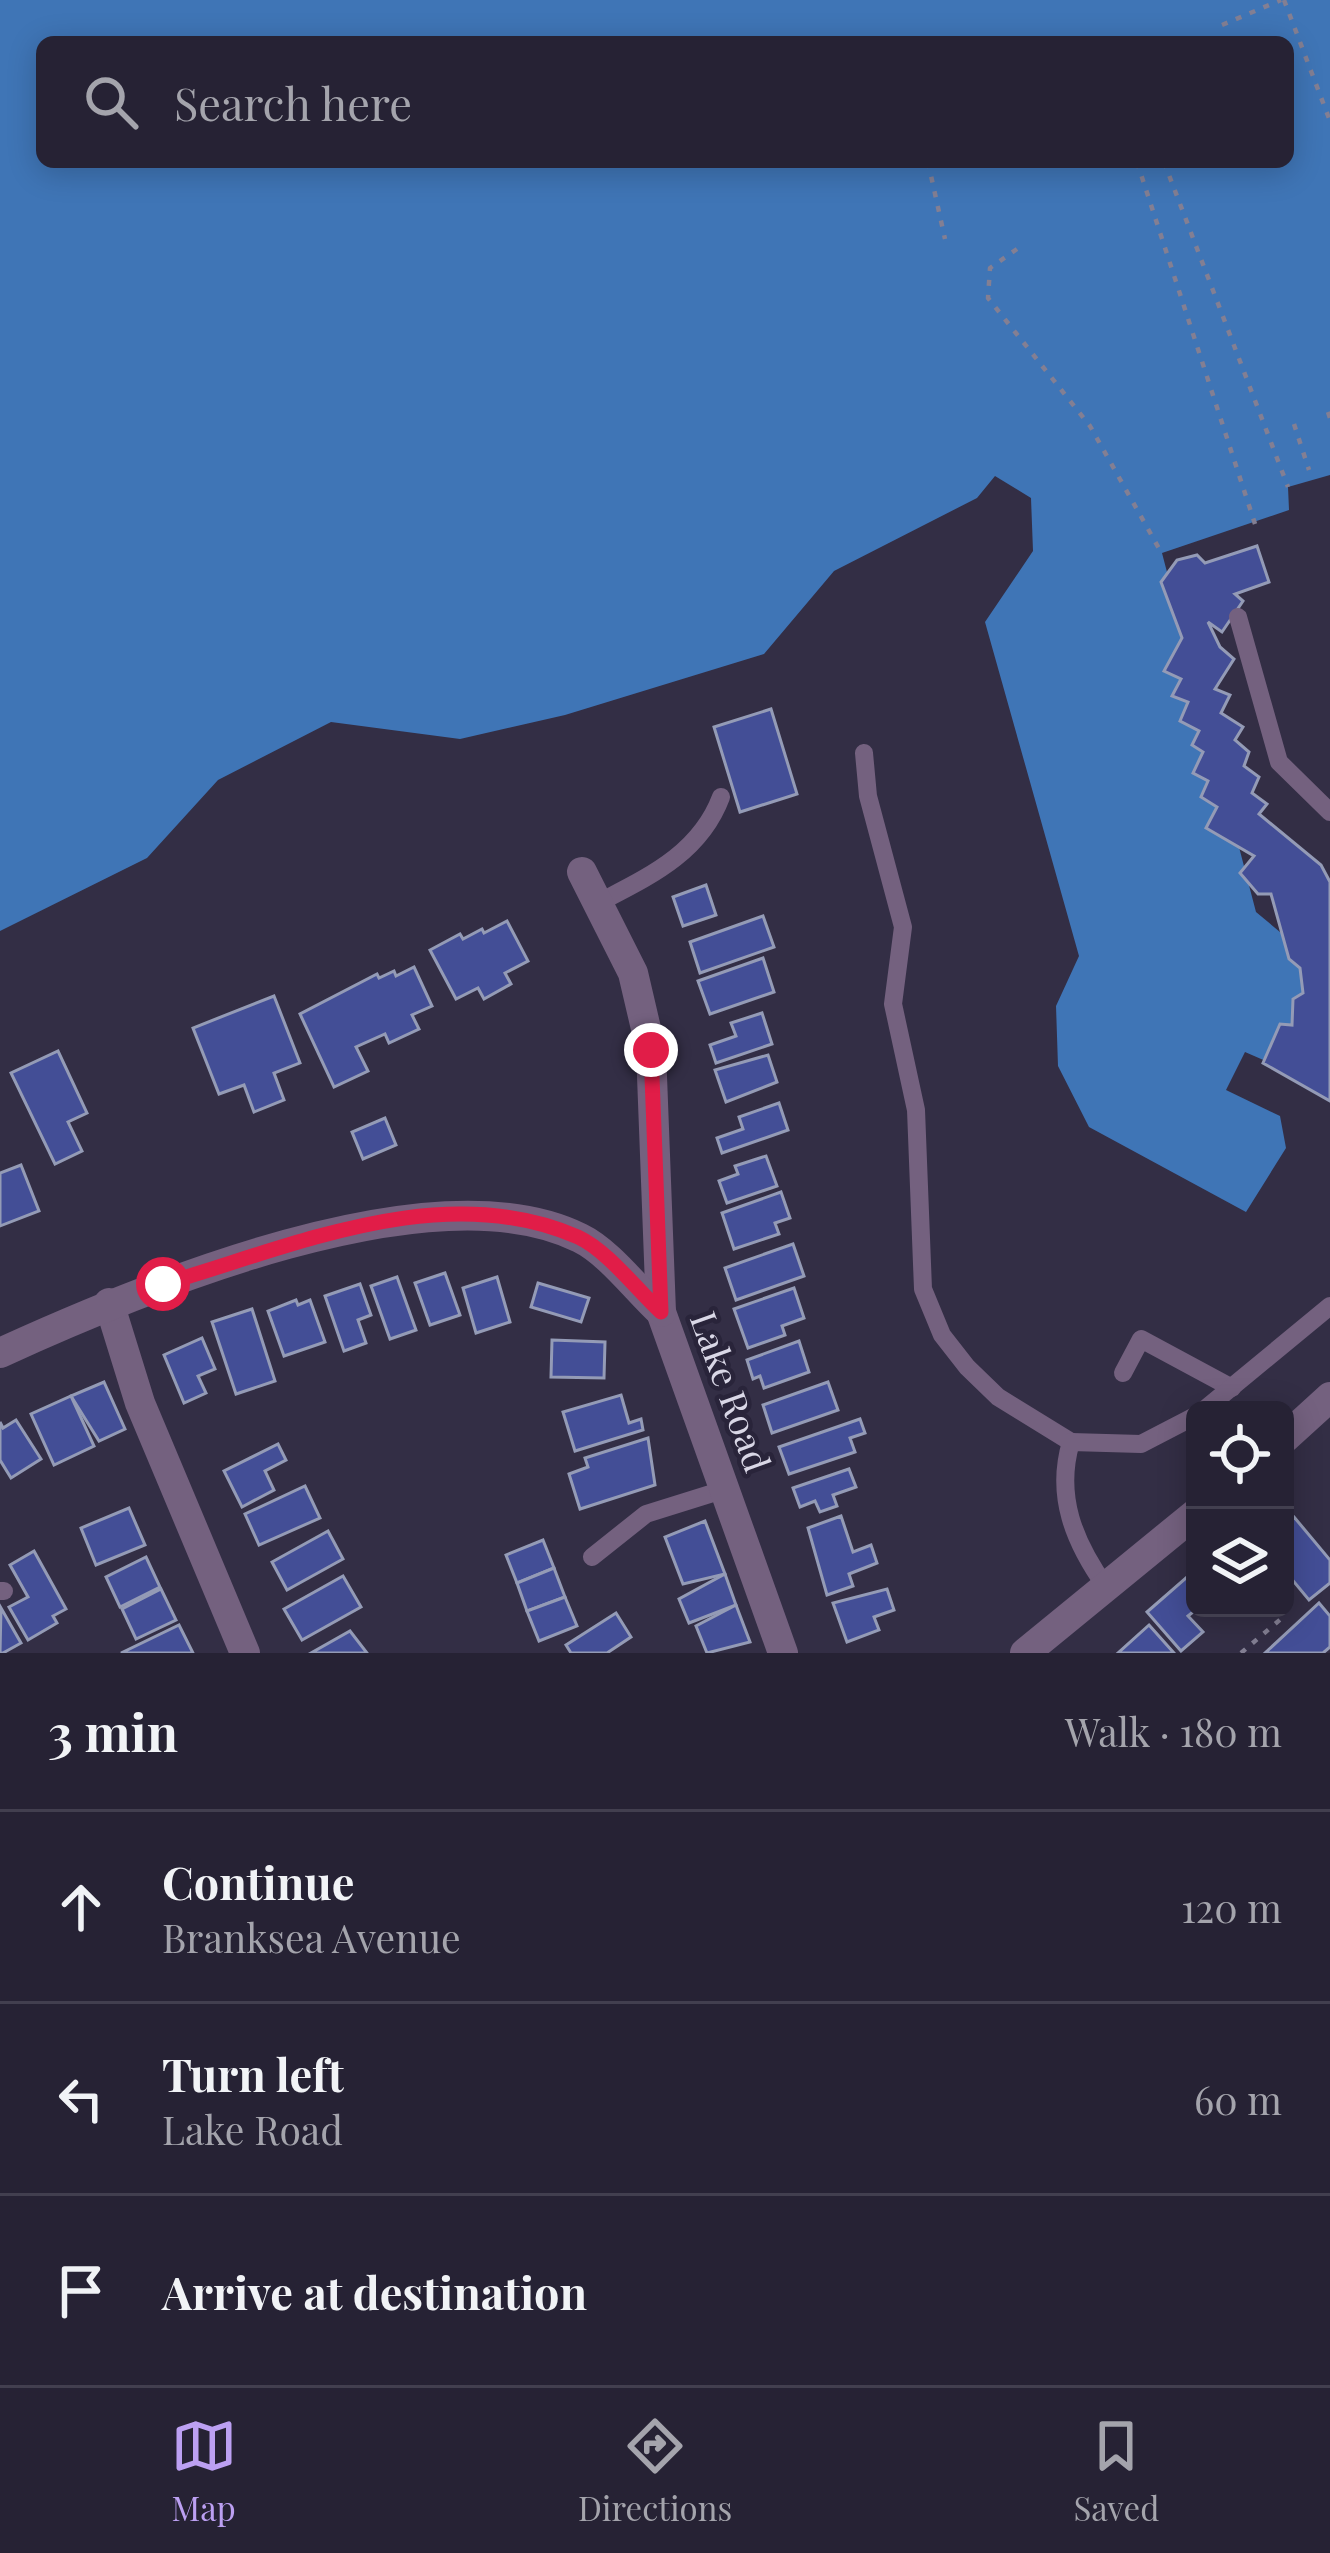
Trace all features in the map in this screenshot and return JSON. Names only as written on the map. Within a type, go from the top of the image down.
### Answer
[{"type":"street","name":"Lake Road","points":[[582,872],[633,973],[651,1050],[661,1312],[783,1653]]},
{"type":"street","points":[[0,1352],[109,1303],[386,1219],[489,1213],[582,1238],[661,1312]]},
{"type":"street","points":[[109,1303],[140,1403],[245,1653]]},
{"type":"street","points":[[1294,1430],[1330,1397]]},
{"type":"street","points":[[1028,1652],[1186,1521]]},
{"type":"lane","points":[[1238,617],[1280,762],[1330,812]]},
{"type":"lane","points":[[864,753],[868,796],[903,927],[893,1004],[916,1110],[923,1289],[942,1335],[998,1397],[1071,1442],[1141,1444],[1186,1421]]},
{"type":"lane","points":[[600,902],[678,858],[707,827],[722,797]]},
{"type":"lane","points":[[1215,1401],[1330,1306]]},
{"type":"lane","points":[[1123,1373],[1142,1339],[1232,1388]]},
{"type":"lane","points":[[1071,1442],[1063,1468],[1064,1502],[1090,1564],[1106,1587]]},
{"type":"lane","points":[[592,1557],[646,1514],[726,1489]]},
{"type":"path","points":[[1222,25],[1283,0],[1330,121]]},
{"type":"path","points":[[929,168],[945,239]]},
{"type":"path","points":[[1139,168],[1256,524]]},
{"type":"path","points":[[1166,168],[1288,488]]},
{"type":"path","points":[[1017,249],[990,268],[988,298],[1090,426],[1162,552]]},
{"type":"path","points":[[1294,424],[1309,470]]},
{"type":"path","points":[[1241,1653],[1281,1617]]},
{"type":"water","points":[[0,0],[1330,0],[1330,475],[1288,487],[1289,510],[1162,553],[1256,912],[1298,947],[1323,1012],[1300,1076],[1245,1052],[1226,1090],[1280,1116],[1286,1148],[1246,1212],[1089,1127],[1058,1066],[1056,1006],[1079,956],[985,622],[1033,551],[1031,498],[995,476],[977,498],[834,571],[764,654],[565,715],[460,739],[331,722],[218,780],[147,858],[0,931]]},
{"type":"building","points":[[1257,546],[1269,582],[1235,594],[1243,601],[1222,632],[1208,622],[1220,647],[1234,659],[1215,689],[1230,695],[1221,713],[1243,727],[1235,740],[1249,752],[1244,766],[1259,777],[1252,793],[1267,804],[1259,814],[1321,865],[1330,882],[1330,1101],[1263,1063],[1280,1024],[1292,1025],[1293,999],[1303,993],[1300,968],[1289,959],[1271,894],[1258,894],[1240,873],[1254,856],[1206,828],[1217,807],[1201,797],[1208,781],[1193,773],[1203,752],[1192,745],[1199,731],[1180,721],[1188,702],[1172,696],[1181,679],[1164,671],[1182,638],[1161,582],[1177,560],[1197,555],[1205,563]]},
{"type":"building","points":[[771,709],[797,794],[740,812],[714,727]]},
{"type":"building","points":[[706,885],[716,915],[683,926],[673,897]]},
{"type":"building","points":[[763,916],[774,947],[700,973],[690,942]]},
{"type":"building","points":[[507,921],[528,961],[505,973],[511,984],[484,999],[478,988],[456,999],[430,950],[460,934],[463,939]]},
{"type":"building","points":[[763,958],[774,992],[710,1014],[698,981]]},
{"type":"building","points":[[414,967],[432,1006],[412,1015],[419,1029],[389,1043],[385,1034],[356,1047],[368,1071],[334,1087],[300,1014],[377,974],[379,978],[394,971],[396,976]]},
{"type":"building","points":[[274,996],[300,1063],[274,1073],[284,1100],[254,1112],[244,1085],[219,1094],[193,1028]]},
{"type":"building","points":[[762,1013],[772,1044],[716,1063],[710,1045],[736,1036],[731,1023]]},
{"type":"building","points":[[58,1051],[87,1113],[68,1122],[82,1151],[55,1164],[11,1073]]},
{"type":"building","points":[[768,1055],[777,1082],[726,1102],[715,1070]]},
{"type":"building","points":[[779,1103],[788,1130],[722,1153],[717,1138],[743,1129],[739,1117]]},
{"type":"building","points":[[385,1118],[396,1145],[363,1159],[352,1132]]},
{"type":"building","points":[[766,1156],[777,1186],[727,1203],[719,1181],[738,1174],[735,1166]]},
{"type":"building","points":[[21,1165],[39,1211],[0,1226],[0,1173]]},
{"type":"building","points":[[781,1192],[790,1218],[775,1223],[779,1234],[734,1249],[722,1213]]},
{"type":"building","points":[[793,1244],[804,1276],[736,1300],[725,1268]]},
{"type":"building","points":[[445,1273],[460,1315],[430,1325],[415,1283]]},
{"type":"building","points":[[397,1277],[416,1330],[390,1339],[371,1286]]},
{"type":"building","points":[[497,1277],[510,1322],[476,1333],[463,1288]]},
{"type":"building","points":[[538,1283],[589,1298],[581,1322],[531,1307]]},
{"type":"building","points":[[360,1284],[371,1315],[358,1320],[366,1343],[344,1351],[325,1296]]},
{"type":"building","points":[[794,1288],[804,1318],[782,1326],[785,1335],[748,1348],[734,1309]]},
{"type":"building","points":[[296,1300],[298,1305],[310,1300],[325,1342],[284,1356],[268,1311]]},
{"type":"building","points":[[252,1309],[275,1381],[236,1394],[212,1322]]},
{"type":"building","points":[[202,1338],[215,1369],[198,1376],[206,1393],[184,1403],[164,1355]]},
{"type":"building","points":[[552,1340],[605,1342],[604,1378],[551,1377]]},
{"type":"building","points":[[799,1341],[809,1372],[764,1388],[760,1376],[753,1379],[747,1360]]},
{"type":"building","points":[[104,1382],[125,1429],[99,1441],[71,1396]]},
{"type":"building","points":[[828,1382],[838,1410],[772,1433],[763,1405]]},
{"type":"building","points":[[621,1395],[629,1423],[641,1419],[643,1430],[575,1451],[563,1412]]},
{"type":"building","points":[[71,1396],[94,1446],[54,1465],[31,1414]]},
{"type":"building","points":[[860,1419],[865,1433],[850,1438],[855,1452],[789,1474],[779,1447]]},
{"type":"building","points":[[16,1420],[41,1459],[11,1478],[0,1460],[0,1422],[3,1428]]},
{"type":"building","points":[[648,1438],[655,1485],[580,1509],[569,1474],[588,1467],[585,1458]]},
{"type":"building","points":[[278,1444],[286,1460],[265,1471],[274,1490],[242,1507],[224,1471]]},
{"type":"building","points":[[849,1469],[856,1487],[833,1495],[837,1506],[820,1512],[815,1501],[800,1507],[793,1488]]},
{"type":"building","points":[[305,1486],[320,1518],[259,1545],[245,1514]]},
{"type":"building","points":[[129,1508],[145,1545],[96,1565],[81,1528]]},
{"type":"building","points":[[841,1516],[853,1552],[871,1545],[877,1563],[849,1574],[853,1586],[827,1595],[808,1528]]},
{"type":"building","points":[[1294,1517],[1330,1560],[1330,1583],[1309,1600],[1294,1582]]},
{"type":"building","points":[[705,1521],[725,1574],[683,1584],[665,1537]]},
{"type":"building","points":[[328,1531],[343,1559],[287,1590],[272,1562]]},
{"type":"building","points":[[543,1540],[554,1568],[517,1583],[506,1555]]},
{"type":"building","points":[[34,1551],[66,1609],[53,1616],[57,1623],[28,1640],[9,1607],[28,1597],[10,1565]]},
{"type":"building","points":[[146,1557],[160,1587],[120,1607],[106,1577]]},
{"type":"building","points":[[554,1568],[565,1597],[527,1611],[517,1583]]},
{"type":"building","points":[[725,1574],[736,1605],[689,1623],[679,1599]]},
{"type":"building","points":[[343,1576],[361,1607],[302,1640],[284,1609]]},
{"type":"building","points":[[1186,1578],[1186,1617],[1203,1632],[1181,1651],[1147,1612]]},
{"type":"building","points":[[161,1589],[176,1620],[136,1639],[122,1609]]},
{"type":"building","points":[[887,1589],[894,1610],[874,1617],[879,1630],[847,1642],[833,1603]]},
{"type":"building","points":[[565,1597],[577,1626],[539,1641],[527,1611]]},
{"type":"building","points":[[1319,1603],[1330,1616],[1330,1647],[1323,1653],[1265,1653]]},
{"type":"building","points":[[736,1605],[750,1642],[707,1653],[696,1626]]},
{"type":"building","points":[[1,1608],[21,1643],[3,1653],[0,1653]]},
{"type":"building","points":[[616,1613],[631,1637],[607,1653],[571,1653],[566,1645]]},
{"type":"building","points":[[179,1625],[193,1653],[121,1653]]},
{"type":"building","points":[[1149,1625],[1174,1653],[1118,1653]]},
{"type":"building","points":[[350,1631],[367,1653],[311,1653]]},
{"type":"route","points":[[163,1284],[386,1219],[489,1213],[582,1238],[661,1312],[651,1050]]}]
